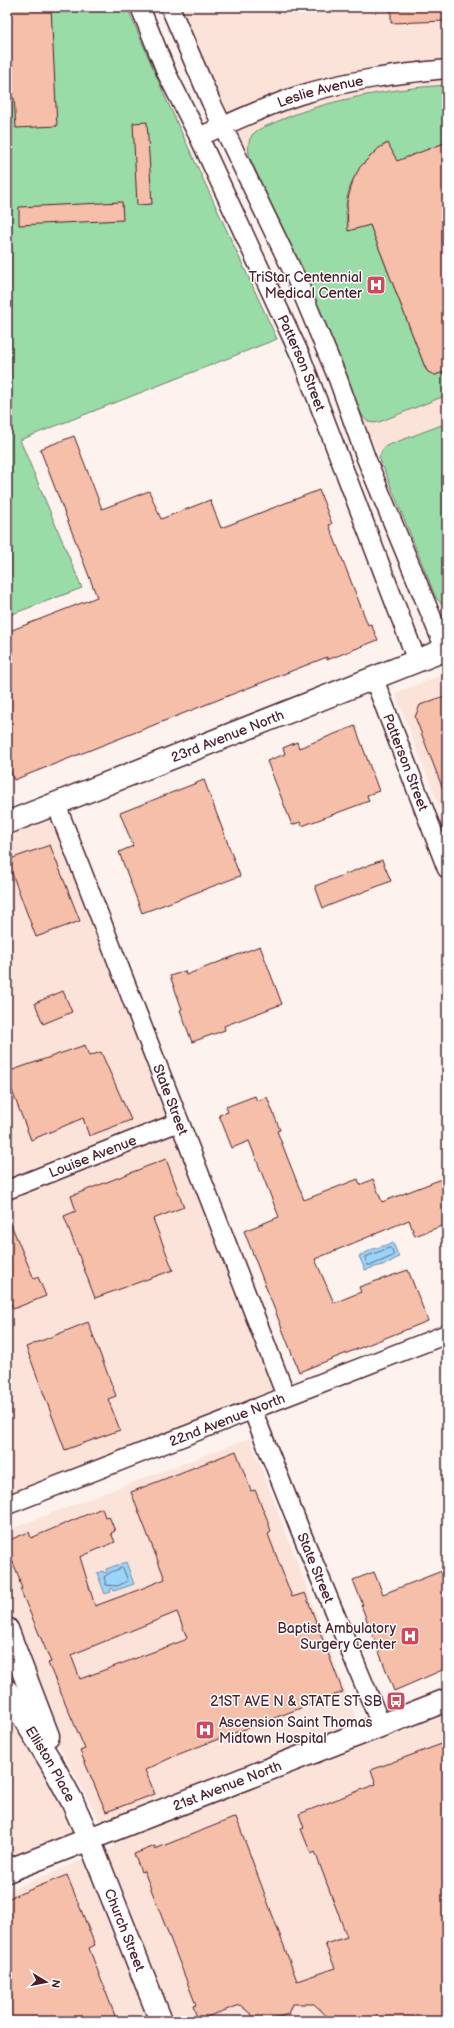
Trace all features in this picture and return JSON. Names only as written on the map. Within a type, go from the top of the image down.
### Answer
[{"type":"main road","name":"23rd Avenue North","points":[[7,823],[374,679],[446,649]]},
{"type":"main road","points":[[7,1629],[72,1801]]},
{"type":"main road","name":"Elliston Place","points":[[7,1691],[52,1764],[72,1801],[89,1839]]},
{"type":"main road","name":"21st Avenue North","points":[[7,1871],[447,1700]]},
{"type":"main road","name":"Church Street","points":[[89,1839],[161,2021]]},
{"type":"street","name":"Patterson Street","points":[[140,7],[168,74],[199,137],[301,357],[417,661]]},
{"type":"street","points":[[170,7],[223,126],[296,278],[338,379],[366,458],[446,649]]},
{"type":"street","name":"Leslie Avenue","points":[[199,137],[284,101],[322,89],[372,77],[447,69]]},
{"type":"street","name":"Patterson Street","points":[[374,679],[447,869]]},
{"type":"street","name":"State Street","points":[[56,804],[286,1396]]},
{"type":"street","name":"Louise Avenue","points":[[7,1190],[179,1122]]},
{"type":"street","name":"22nd Avenue North","points":[[7,1505],[447,1334]]},
{"type":"street","name":"State Street","points":[[252,1409],[301,1532],[382,1725]]},
{"type":"shaded area","name":"TriStar Centennial Medical Center","points":[[180,7],[447,7],[447,622],[360,411],[250,158],[210,76]]},
{"type":"shaded area","points":[[447,673],[447,826],[395,693]]},
{"type":"shaded area","points":[[48,807],[286,1396],[7,1505],[7,823]]},
{"type":"shaded area","name":"Ascension Saint Thomas Midtown Hospital","points":[[250,1438],[366,1745],[447,1714],[447,2021],[7,2021],[7,1891],[114,1847],[38,1707],[89,1839],[7,1871],[7,1530]]},
{"type":"green space","points":[[7,7],[127,7],[167,101],[277,339],[20,440],[82,588],[7,616]]},
{"type":"green space","points":[[447,85],[447,142],[397,162],[387,143],[367,159],[359,169],[353,180],[346,204],[346,217],[349,230],[370,225],[426,370],[435,375],[447,371],[447,395],[379,422],[372,423],[363,417],[360,411],[250,158],[248,149],[250,138],[260,129],[296,114],[338,101],[382,92]]},
{"type":"green space","points":[[447,423],[447,610],[436,598],[379,457],[386,446]]},
{"type":"water","points":[[393,1243],[399,1257],[386,1264],[365,1270],[359,1256],[373,1249]]},
{"type":"water","points":[[126,1562],[134,1584],[114,1591],[112,1588],[110,1589],[111,1592],[105,1594],[97,1573],[103,1571],[104,1573],[107,1572],[106,1569]]},
{"type":"building","points":[[7,7],[51,7],[57,126],[16,128],[14,98],[7,98]]},
{"type":"building","points":[[391,7],[447,7],[447,21],[391,23]]},
{"type":"building","points":[[147,122],[152,204],[137,205],[133,123]]},
{"type":"building","name":"TriStar Centennial Medical Center","points":[[447,142],[447,371],[435,375],[428,372],[425,367],[370,225],[348,231],[347,202],[353,180],[360,167],[379,148],[388,143],[397,161]]},
{"type":"building","points":[[122,202],[123,220],[19,225],[19,207]]},
{"type":"building","points":[[74,436],[102,509],[149,491],[161,519],[210,500],[221,528],[319,490],[332,524],[329,525],[368,625],[371,624],[378,640],[327,660],[327,657],[14,780],[7,762],[7,632],[97,597],[40,449]]},
{"type":"building","points":[[447,695],[446,797],[415,717],[420,705]]},
{"type":"building","points":[[355,726],[379,791],[367,795],[369,801],[302,826],[300,822],[292,825],[267,761],[285,754],[283,748],[297,742],[299,748]]},
{"type":"building","points":[[204,780],[240,876],[142,913],[119,852],[133,846],[120,813]]},
{"type":"building","points":[[50,845],[80,921],[36,937],[7,860]]},
{"type":"building","points":[[382,860],[391,881],[323,908],[315,886]]},
{"type":"building","points":[[260,946],[282,1004],[224,1026],[225,1030],[192,1042],[180,1010],[182,1009],[170,976],[185,971],[186,975]]},
{"type":"building","points":[[63,991],[72,1012],[43,1024],[35,1003]]},
{"type":"building","points":[[85,1045],[89,1056],[101,1052],[131,1120],[89,1136],[83,1118],[31,1140],[7,1078],[7,1072]]},
{"type":"building","points":[[255,1096],[257,1101],[267,1097],[280,1130],[277,1131],[304,1200],[358,1179],[360,1185],[373,1179],[382,1202],[447,1177],[447,1224],[415,1236],[409,1220],[315,1259],[334,1303],[361,1292],[359,1287],[408,1270],[428,1321],[299,1372],[244,1231],[279,1217],[249,1141],[232,1148],[219,1115],[228,1112],[226,1107]]},
{"type":"building","points":[[166,1159],[184,1207],[153,1219],[173,1270],[95,1298],[64,1216],[76,1211],[71,1196]]},
{"type":"building","points":[[7,1215],[34,1279],[38,1277],[46,1296],[13,1309],[7,1294]]},
{"type":"building","points":[[88,1322],[116,1396],[108,1399],[120,1430],[65,1450],[26,1347]]},
{"type":"building","points":[[236,1451],[251,1491],[255,1490],[268,1521],[271,1532],[268,1534],[292,1597],[305,1593],[343,1692],[179,1754],[145,1770],[155,1794],[106,1812],[80,1751],[85,1749],[48,1663],[51,1662],[20,1589],[22,1589],[20,1580],[7,1547],[7,1541],[29,1532],[31,1538],[102,1508],[105,1517],[109,1516],[115,1531],[111,1533],[115,1542],[80,1557],[95,1606],[138,1590],[165,1579],[131,1492]],"holes":[[[177,1612],[187,1638],[80,1679],[71,1655]]]},
{"type":"building","name":"Baptist Ambulatory Surgery Center","points":[[447,1569],[447,1668],[394,1691],[353,1580],[374,1572],[383,1594]]},
{"type":"building","points":[[447,1742],[447,2021],[332,2021],[314,2004],[292,2004],[288,2014],[266,2021],[259,2021],[240,2005],[198,2020],[193,2006],[196,2005],[144,1871],[141,1872],[134,1854],[155,1846],[155,1849],[236,1817],[297,1981],[335,1968],[325,1944],[347,1937],[315,1852],[311,1854],[301,1829],[304,1828],[299,1814],[376,1784],[371,1770]]},
{"type":"building","points":[[67,1875],[95,1945],[89,1948],[117,2021],[7,2021],[7,1899]]},
{"type":"place","name":"TriStar Centennial Medical Center","points":[[376,285]]},
{"type":"place","name":"Baptist Ambulatory Surgery Center","points":[[410,1636]]},
{"type":"place","name":"21ST AVE N & STATE ST SB","points":[[396,1701]]},
{"type":"place","name":"Ascension Saint Thomas Midtown Hospital","points":[[205,1730]]}]
